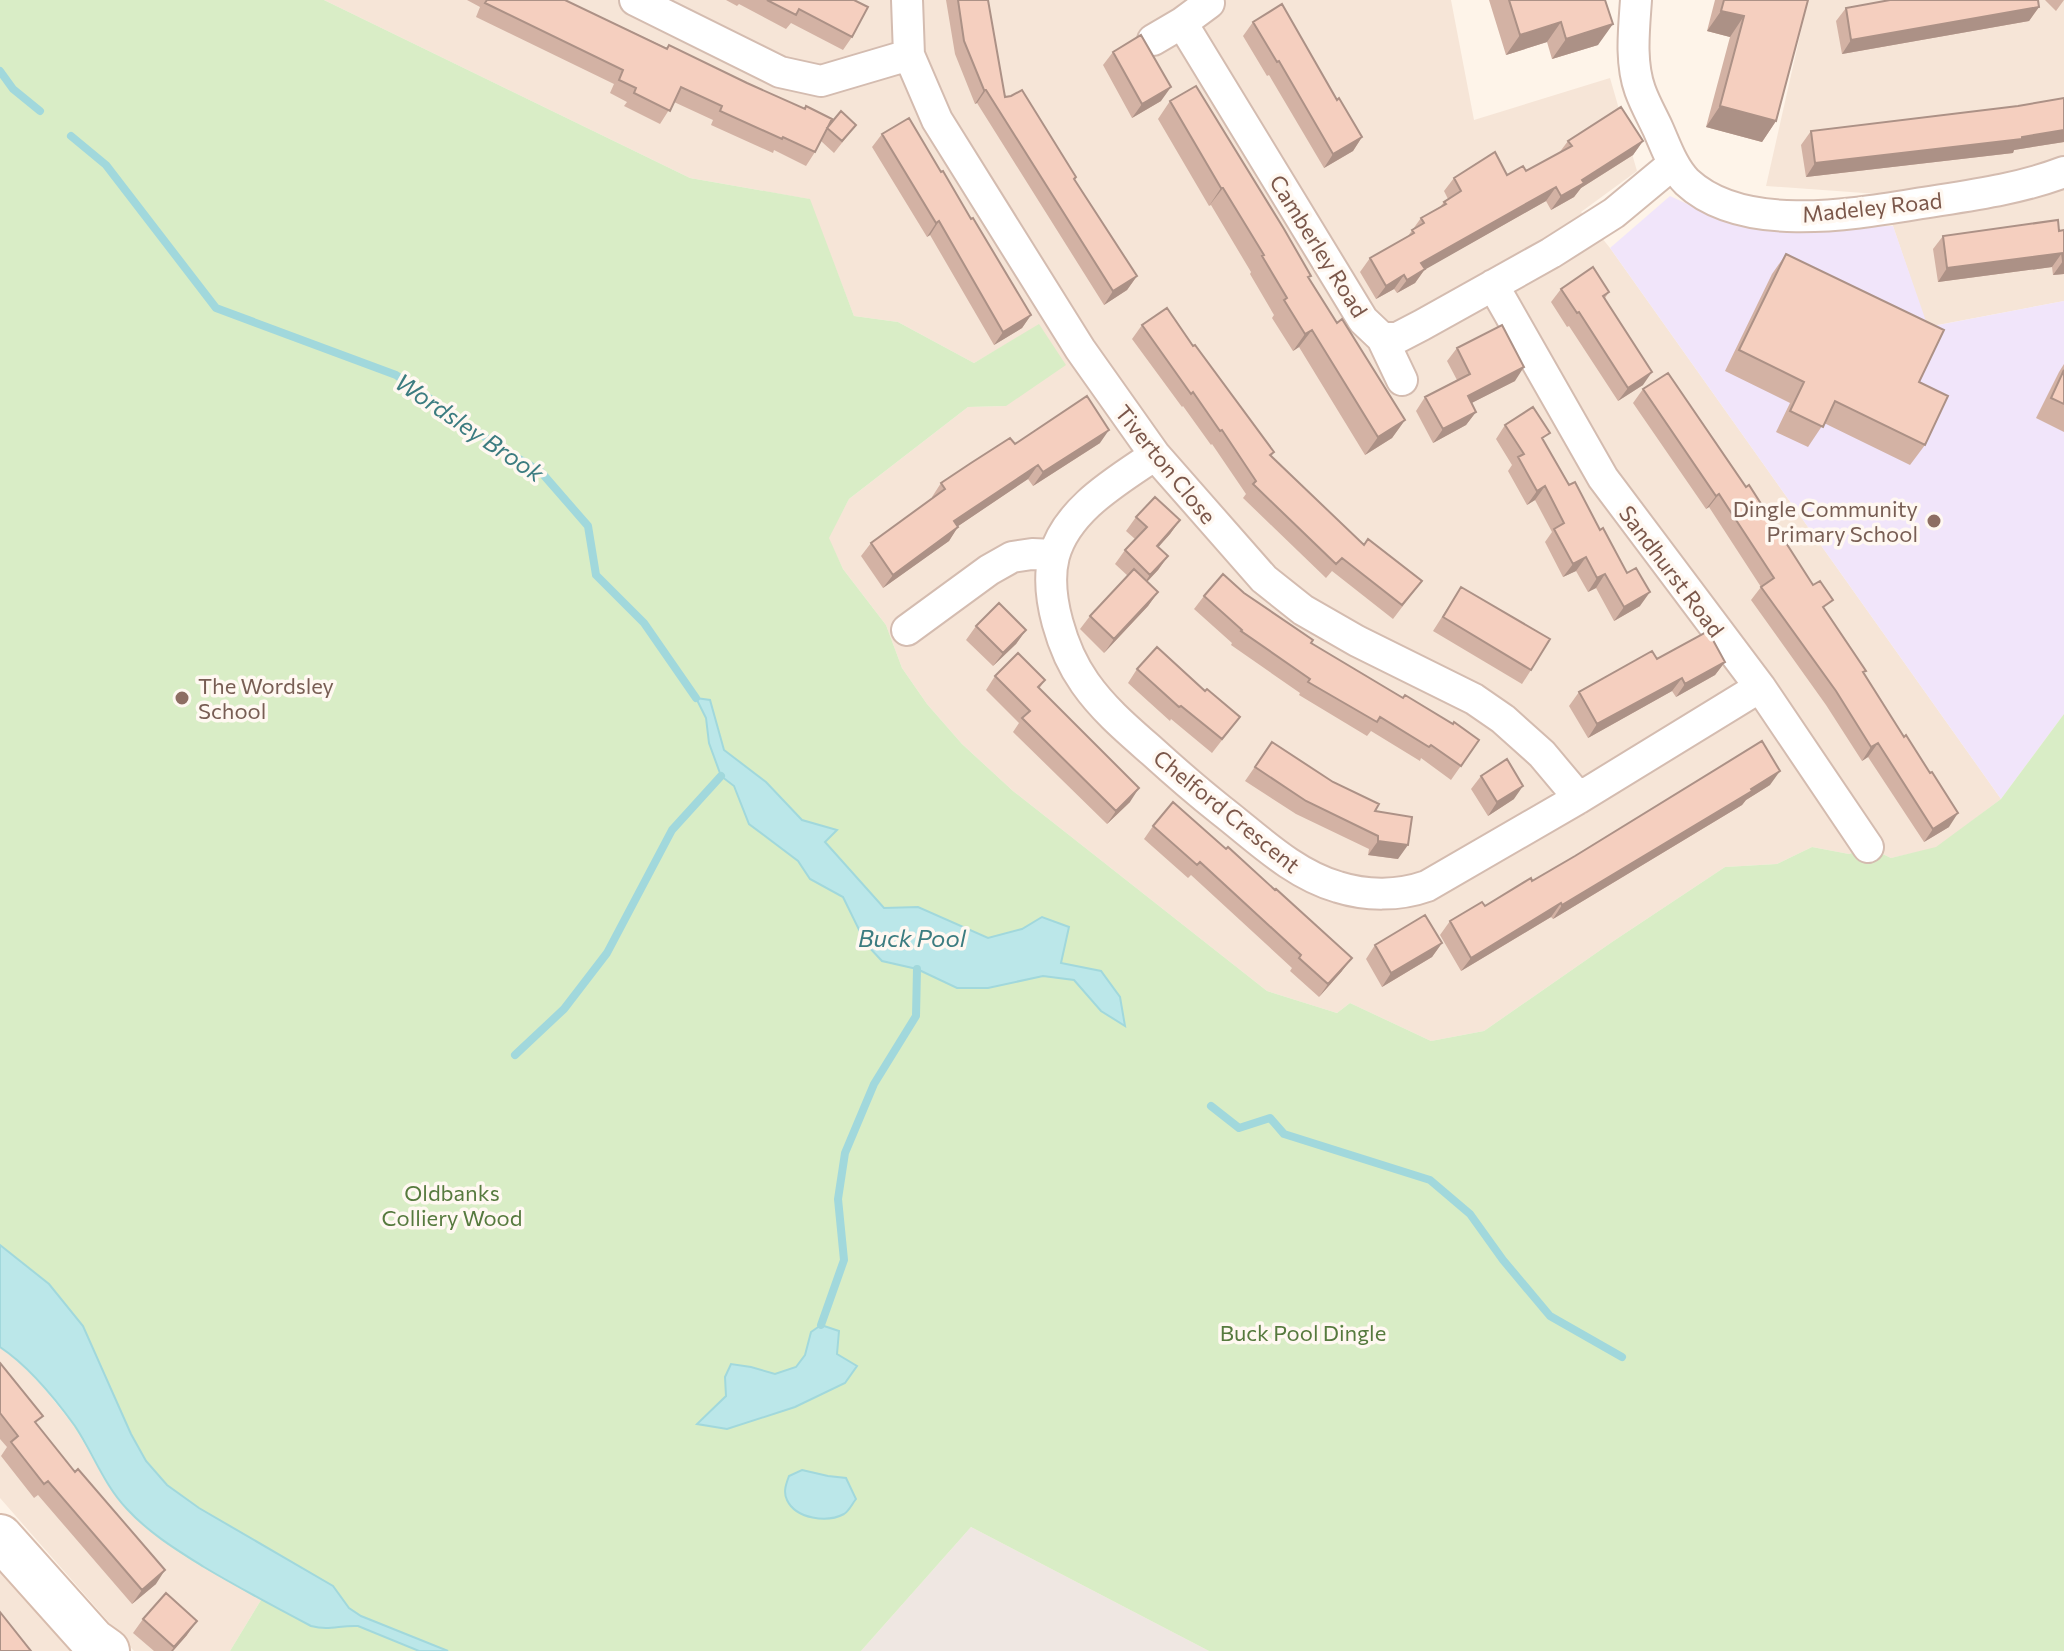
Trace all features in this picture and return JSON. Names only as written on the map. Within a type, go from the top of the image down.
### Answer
[{"type":"main road","points":[[0,1537],[93,1641],[107,1651]]},
{"type":"street","points":[[635,0],[780,72],[821,81],[909,55]]},
{"type":"street","name":"Tiverton Close","points":[[907,0],[909,55],[937,120],[1080,349],[1155,455],[1264,579],[1303,610],[1357,641],[1474,699],[1503,719],[1542,754],[1579,798]]},
{"type":"street","name":"Madeley Road","points":[[1636,0],[1634,52],[1639,88],[1673,164],[1687,181],[1706,195],[1729,205],[1752,212],[1801,216],[1876,211],[2037,182],[2064,172]]},
{"type":"street","points":[[1153,40],[1209,3]]},
{"type":"street","name":"Camberley Road","points":[[1182,23],[1363,320],[1382,338],[1397,338],[1551,253],[1614,213],[1673,164]]},
{"type":"street","name":"Sandhurst Road","points":[[1493,285],[1603,478],[1760,687],[1868,847]]},
{"type":"street","points":[[1382,338],[1402,380]]},
{"type":"street","name":"Chelford Crescent","points":[[1155,455],[1100,493],[1065,531],[1054,555],[1056,619],[1067,652],[1084,682],[1110,715],[1193,788],[1281,859],[1307,875],[1338,888],[1378,894],[1409,892],[1427,886],[1579,798],[1760,687]]},
{"type":"street","points":[[920,631],[989,570],[1012,557],[1054,555]]},
{"type":"shaded area","points":[[324,0],[1451,0],[1474,120],[1610,78],[1637,171],[1581,212],[1610,248],[2001,799],[1936,848],[1891,858],[1868,847],[1849,854],[1812,847],[1777,864],[1725,867],[1484,1031],[1431,1041],[1350,1003],[1337,1013],[1267,991],[1013,791],[962,744],[927,704],[902,668],[886,625],[843,569],[828,538],[849,499],[968,407],[1006,406],[1039,325],[974,363],[898,322],[854,316],[809,199],[690,178]]},
{"type":"shaded area","points":[[1808,0],[2064,0],[2064,301],[1927,327],[1893,226],[1878,194],[1766,186]]},
{"type":"shaded area","name":"Dingle Community Primary School","points":[[1670,196],[1711,215],[1796,228],[1893,226],[1928,327],[2064,301],[2064,714],[2001,799],[1610,248]]},
{"type":"shaded area","points":[[0,1347],[15,1357],[75,1427],[104,1478],[125,1507],[177,1550],[261,1600],[230,1651],[134,1651],[0,1498]]},
{"type":"shaded area","points":[[971,1527],[1209,1651],[861,1651]]},
{"type":"shaded area","points":[[0,1566],[72,1651],[0,1651]]},
{"type":"green space","points":[[0,0],[324,0],[690,178],[810,199],[854,316],[898,322],[974,363],[1039,324],[1066,365],[1006,406],[968,407],[849,499],[829,538],[843,569],[886,625],[902,668],[927,704],[962,744],[1013,791],[1267,991],[1337,1013],[1350,1003],[1431,1041],[1484,1031],[1725,867],[1777,864],[1812,847],[1849,854],[1868,847],[1891,858],[1936,847],[2001,799],[2064,714],[2064,1651],[1209,1651],[971,1527],[861,1651],[230,1651],[261,1600],[188,1558],[138,1520],[110,1487],[59,1406],[31,1374],[0,1347]]},
{"type":"water","name":"Buck Pool","points":[[696,698],[710,700],[724,750],[766,782],[802,820],[837,830],[825,842],[884,908],[918,907],[988,938],[1022,929],[1042,917],[1069,927],[1061,963],[1101,971],[1120,997],[1125,1026],[1101,1011],[1074,980],[1043,976],[988,988],[957,988],[917,969],[882,961],[866,944],[843,897],[810,879],[798,861],[749,824],[734,786],[721,776],[709,743],[706,718]]},
{"type":"water","points":[[0,1245],[49,1284],[83,1326],[131,1434],[146,1461],[167,1485],[199,1508],[333,1586],[349,1608],[361,1616],[448,1651],[419,1651],[358,1626],[311,1626],[204,1567],[136,1518],[112,1490],[75,1426],[58,1404],[31,1373],[0,1347]]},
{"type":"water","points":[[821,1325],[839,1331],[837,1354],[857,1366],[845,1383],[795,1407],[727,1429],[697,1424],[726,1396],[725,1377],[731,1364],[775,1374],[796,1367],[805,1355],[811,1332]]},
{"type":"water","points":[[802,1470],[846,1478],[856,1499],[846,1513],[837,1517],[812,1518],[791,1506],[785,1488],[789,1476]]},
{"type":"building","points":[[487,0],[565,0],[667,49],[669,45],[832,119],[815,152],[720,111],[722,106],[681,87],[670,111],[634,93],[636,88],[619,80],[623,70],[485,3]]},
{"type":"building","points":[[767,0],[854,0],[868,7],[852,37],[799,9],[796,15]]},
{"type":"building","points":[[958,0],[988,0],[1005,97],[1022,90],[1076,177],[1074,179],[1137,276],[1113,291],[984,90],[964,41]]},
{"type":"building","points":[[1509,0],[1605,0],[1613,24],[1566,39],[1561,22],[1520,35]]},
{"type":"building","points":[[1724,0],[1808,0],[1776,121],[1720,106],[1744,16],[1721,11]]},
{"type":"building","points":[[1890,0],[2038,0],[2039,7],[1851,40],[1846,8]]},
{"type":"building","points":[[1282,4],[1362,137],[1333,154],[1253,22]]},
{"type":"building","points":[[1141,35],[1171,87],[1142,104],[1113,52]]},
{"type":"building","points":[[1196,86],[1284,229],[1311,276],[1308,277],[1337,323],[1342,319],[1405,420],[1378,437],[1312,330],[1305,334],[1284,300],[1287,298],[1264,255],[1170,101]]},
{"type":"building","points":[[2064,98],[2064,130],[2022,139],[1815,163],[1811,131]]},
{"type":"building","points":[[1621,107],[1643,141],[1561,196],[1556,187],[1421,263],[1425,269],[1407,280],[1404,275],[1386,286],[1370,258],[1414,233],[1412,230],[1424,223],[1421,218],[1461,191],[1454,178],[1495,152],[1507,175],[1523,166],[1526,171],[1572,146],[1568,141]]},
{"type":"building","points":[[841,111],[856,125],[842,141],[827,128]]},
{"type":"building","points":[[909,118],[1031,315],[1003,332],[939,221],[936,223],[882,134]]},
{"type":"building","points":[[2058,220],[2059,231],[2064,230],[2064,261],[2062,253],[1947,268],[1943,236]]},
{"type":"building","points":[[1786,254],[1944,330],[1919,382],[1948,396],[1925,445],[1835,401],[1823,427],[1790,411],[1804,382],[1739,350]]},
{"type":"building","points":[[1593,267],[1609,292],[1603,296],[1652,372],[1628,388],[1561,289]]},
{"type":"building","points":[[1167,308],[1274,452],[1270,455],[1364,545],[1368,539],[1422,581],[1402,605],[1342,558],[1336,564],[1253,484],[1256,481],[1222,430],[1193,392],[1191,394],[1142,325]]},
{"type":"building","points":[[1502,325],[1524,367],[1468,396],[1476,412],[1443,429],[1425,397],[1470,374],[1457,348]]},
{"type":"building","points":[[2064,370],[2064,404],[2051,398]]},
{"type":"building","points":[[1668,373],[1746,487],[1749,485],[1813,585],[1820,581],[1833,600],[1823,607],[1866,671],[1863,672],[1904,737],[1906,735],[1958,813],[1933,829],[1878,743],[1871,747],[1836,691],[1761,587],[1774,578],[1719,494],[1716,496],[1643,389]]},
{"type":"building","points":[[1087,396],[1109,430],[1043,472],[1038,465],[954,521],[958,527],[893,575],[871,543],[945,489],[941,483],[1010,438],[1015,444]]},
{"type":"building","points":[[1533,407],[1550,433],[1542,438],[1569,485],[1575,482],[1627,573],[1636,568],[1650,592],[1624,607],[1605,574],[1597,578],[1586,557],[1573,564],[1554,529],[1564,523],[1545,486],[1537,491],[1518,457],[1524,454],[1505,425]]},
{"type":"building","points":[[1155,497],[1180,520],[1157,546],[1168,556],[1150,575],[1125,550],[1147,527],[1136,517]]},
{"type":"building","points":[[1134,569],[1158,592],[1114,639],[1090,616]]},
{"type":"building","points":[[1223,574],[1244,593],[1313,640],[1311,643],[1403,698],[1405,695],[1454,722],[1479,740],[1461,766],[1431,745],[1429,747],[1380,717],[1377,722],[1308,682],[1310,679],[1241,631],[1204,596]]},
{"type":"building","points":[[1461,587],[1550,639],[1531,670],[1443,617]]},
{"type":"building","points":[[999,603],[1026,630],[1003,653],[976,626]]},
{"type":"building","points":[[1708,631],[1725,662],[1685,684],[1682,678],[1597,724],[1579,692],[1652,651],[1657,659]]},
{"type":"building","points":[[1157,647],[1205,691],[1207,689],[1240,717],[1222,739],[1179,707],[1137,669]]},
{"type":"building","points":[[1018,653],[1045,680],[1038,687],[1139,788],[1116,811],[1022,718],[1030,711],[995,676]]},
{"type":"building","points":[[1762,741],[1780,771],[1752,791],[1471,958],[1450,921],[1482,902],[1485,906],[1531,878],[1532,881]]},
{"type":"building","points":[[1272,742],[1333,782],[1379,804],[1375,811],[1412,817],[1408,845],[1378,841],[1378,836],[1306,801],[1255,767]]},
{"type":"building","points":[[1507,759],[1523,786],[1497,802],[1481,776]]},
{"type":"building","points":[[1173,802],[1352,958],[1328,984],[1200,862],[1197,865],[1153,826]]},
{"type":"building","points":[[1425,915],[1442,943],[1391,973],[1375,945]]},
{"type":"building","points":[[0,1363],[43,1416],[35,1422],[75,1472],[78,1469],[165,1570],[142,1590],[48,1481],[44,1484],[11,1442],[18,1436],[0,1413]]},
{"type":"building","points":[[166,1593],[197,1621],[174,1647],[143,1619]]},
{"type":"building","points":[[0,1612],[31,1651],[0,1651]]},
{"type":"waterway","name":"Wordsley Brook","points":[[0,71],[13,89],[40,111]]},
{"type":"waterway","name":"Wordsley Brook","points":[[71,136],[106,165],[216,308],[396,375],[499,447],[541,472],[588,526],[596,575],[644,623],[696,698]]},
{"type":"waterway","points":[[515,1055],[564,1009],[607,953],[672,830],[721,776]]},
{"type":"waterway","points":[[821,1325],[844,1260],[838,1199],[845,1153],[874,1084],[916,1016],[917,969]]},
{"type":"waterway","name":"Wordsley Brook","points":[[1211,1106],[1239,1128],[1270,1118],[1284,1134],[1430,1180],[1470,1214],[1503,1260],[1550,1316],[1622,1357]]},
{"type":"place","name":"Dingle Community Primary School","points":[[1934,521]]},
{"type":"place","name":"The Wordsley School","points":[[182,698]]},
{"type":"park label","name":"Oldbanks Colliery Wood","points":[[452,1204]]},
{"type":"park label","name":"Buck Pool Dingle","points":[[1303,1332]]}]
